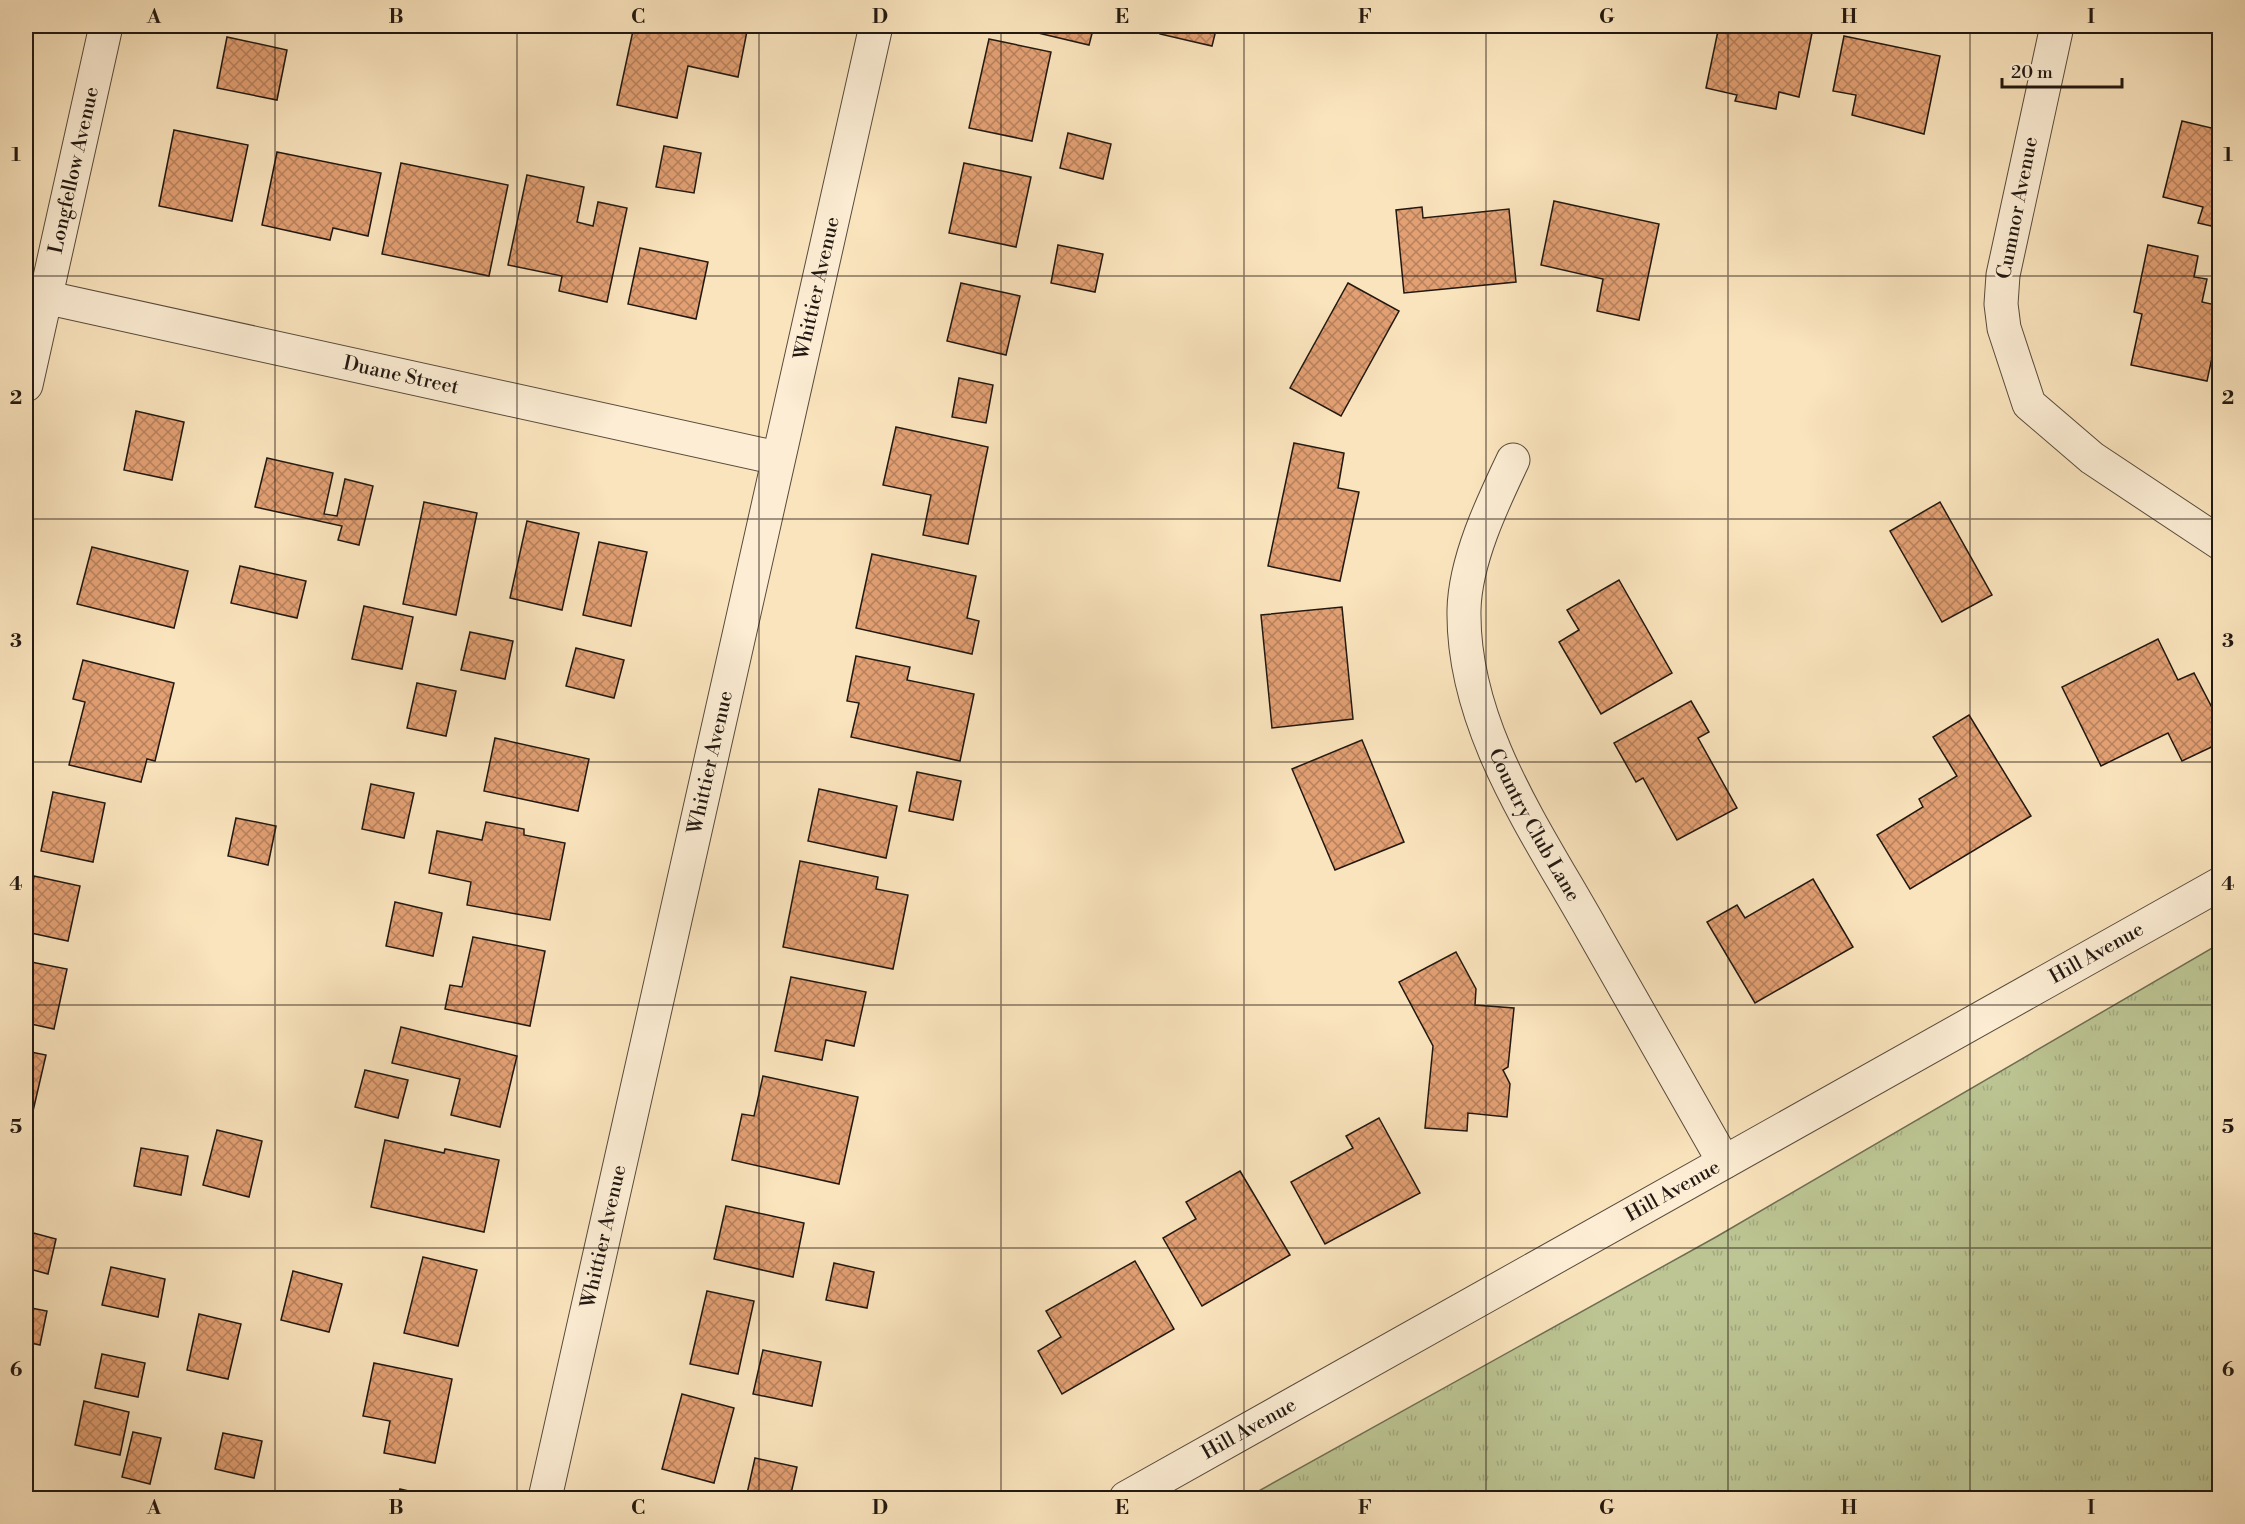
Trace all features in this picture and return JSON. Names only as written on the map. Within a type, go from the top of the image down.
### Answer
[{"type":"street","name":"Longfellow Avenue","points":[[26,385],[35,295],[106,26]]},
{"type":"street","name":"Whittier Avenue","points":[[546,1498],[777,458],[876,26]]},
{"type":"street","name":"Cumnor Avenue","points":[[2057,26],[2003,275],[2001,304],[2004,328],[2028,404],[2092,458],[2220,543]]},
{"type":"street","name":"Duane Street","points":[[35,295],[777,458]]},
{"type":"street","name":"Country Club Lane","points":[[1513,460],[1489,512],[1469,575],[1464,609],[1468,661],[1482,717],[1526,812],[1724,1162]]},
{"type":"street","name":"Hill Avenue","points":[[1126,1498],[2220,884]]},
{"type":"green space","points":[[2219,944],[2219,1498],[1246,1498],[1716,1237]]},
{"type":"building","points":[[318,26],[349,26],[347,33]]},
{"type":"building","points":[[634,26],[748,26],[738,77],[688,66],[677,118],[617,105]]},
{"type":"building","points":[[1009,26],[1094,26],[1089,45]]},
{"type":"building","points":[[1162,26],[1217,26],[1212,46],[1160,34]]},
{"type":"building","points":[[1719,26],[1736,26],[1769,32],[1770,26],[1777,26],[1812,33],[1799,97],[1779,92],[1776,109],[1735,101],[1737,95],[1706,88]]},
{"type":"building","points":[[1844,36],[1940,56],[1924,134],[1852,115],[1856,95],[1833,91]]},
{"type":"building","points":[[227,37],[287,50],[277,100],[217,88]]},
{"type":"building","points":[[989,39],[1051,52],[1032,141],[969,128]]},
{"type":"building","points":[[2182,121],[2220,130],[2220,228],[2198,223],[2203,207],[2163,197]]},
{"type":"building","points":[[174,130],[248,145],[232,221],[159,206]]},
{"type":"building","points":[[1068,133],[1111,144],[1103,179],[1060,168]]},
{"type":"building","points":[[664,146],[701,153],[694,193],[656,187]]},
{"type":"building","points":[[277,152],[381,173],[368,236],[333,228],[330,240],[262,225]]},
{"type":"building","points":[[401,163],[508,185],[489,276],[382,254]]},
{"type":"building","points":[[964,163],[1031,177],[1016,247],[949,233]]},
{"type":"building","points":[[527,175],[584,187],[577,222],[593,226],[598,202],[627,208],[607,302],[559,291],[562,276],[508,265]]},
{"type":"building","points":[[1554,201],[1659,224],[1639,320],[1597,311],[1603,279],[1541,265]]},
{"type":"building","points":[[1422,207],[1423,218],[1509,209],[1516,282],[1404,293],[1396,210]]},
{"type":"building","points":[[1058,245],[1103,254],[1095,292],[1051,283]]},
{"type":"building","points":[[2148,245],[2198,256],[2194,277],[2207,279],[2202,302],[2220,306],[2220,355],[2213,353],[2207,381],[2131,365],[2142,314],[2134,312]]},
{"type":"building","points":[[640,248],[708,262],[696,319],[628,304]]},
{"type":"building","points":[[961,283],[1020,296],[1006,355],[947,341]]},
{"type":"building","points":[[1348,283],[1399,311],[1341,416],[1290,388]]},
{"type":"building","points":[[959,378],[993,385],[986,423],[952,417]]},
{"type":"building","points":[[136,411],[184,422],[172,480],[124,470]]},
{"type":"building","points":[[896,427],[988,447],[968,544],[923,535],[931,495],[883,485]]},
{"type":"building","points":[[1294,443],[1344,453],[1338,488],[1359,492],[1340,581],[1268,566]]},
{"type":"building","points":[[267,458],[333,473],[324,514],[337,516],[345,479],[373,486],[359,545],[338,540],[342,526],[255,507]]},
{"type":"building","points":[[424,502],[477,513],[456,615],[403,604]]},
{"type":"building","points":[[1940,502],[1992,595],[1942,622],[1890,531]]},
{"type":"building","points":[[527,521],[579,533],[562,610],[510,598]]},
{"type":"building","points":[[599,542],[647,552],[631,626],[583,615]]},
{"type":"building","points":[[92,547],[188,571],[174,628],[77,604]]},
{"type":"building","points":[[872,554],[976,576],[967,618],[979,621],[972,654],[856,628]]},
{"type":"building","points":[[240,566],[306,581],[297,618],[231,603]]},
{"type":"building","points":[[1619,580],[1672,673],[1601,714],[1559,642],[1579,630],[1567,610]]},
{"type":"building","points":[[364,606],[413,617],[402,669],[352,659]]},
{"type":"building","points":[[1342,607],[1353,719],[1272,728],[1261,615]]},
{"type":"building","points":[[470,632],[513,641],[505,679],[461,670]]},
{"type":"building","points":[[2158,639],[2178,680],[2194,673],[2220,723],[2220,743],[2182,761],[2168,733],[2101,766],[2062,687]]},
{"type":"building","points":[[576,648],[624,660],[614,698],[566,686]]},
{"type":"building","points":[[856,656],[910,667],[907,680],[974,694],[960,761],[851,737],[859,703],[847,701]]},
{"type":"building","points":[[83,660],[174,683],[155,761],[147,759],[141,782],[69,765],[85,702],[73,699]]},
{"type":"building","points":[[417,683],[456,691],[446,736],[407,728]]},
{"type":"building","points":[[1691,701],[1709,732],[1698,738],[1737,808],[1677,840],[1643,778],[1636,782],[1614,743]]},
{"type":"building","points":[[1969,715],[2031,816],[1910,889],[1877,835],[1923,807],[1919,799],[1957,776],[1933,737]]},
{"type":"building","points":[[495,738],[589,759],[578,811],[484,791]]},
{"type":"building","points":[[1362,740],[1404,842],[1335,870],[1292,769]]},
{"type":"building","points":[[917,772],[961,781],[953,820],[909,811]]},
{"type":"building","points":[[371,784],[414,793],[404,838],[362,829]]},
{"type":"building","points":[[819,789],[897,806],[886,858],[808,841]]},
{"type":"building","points":[[53,792],[105,803],[93,862],[41,851]]},
{"type":"building","points":[[236,818],[276,826],[268,865],[228,856]]},
{"type":"building","points":[[486,822],[524,829],[524,835],[565,843],[550,920],[467,905],[471,882],[429,873],[437,831],[482,840]]},
{"type":"building","points":[[800,861],[878,877],[876,889],[908,895],[893,969],[783,947]]},
{"type":"building","points":[[34,876],[80,886],[68,941],[26,932],[26,917]]},
{"type":"building","points":[[1813,879],[1853,947],[1755,1003],[1707,922],[1737,905],[1745,918]]},
{"type":"building","points":[[395,902],[442,913],[433,956],[386,946]]},
{"type":"building","points":[[473,937],[545,951],[530,1026],[445,1009],[450,985],[462,987]]},
{"type":"building","points":[[1456,952],[1476,989],[1475,1005],[1514,1008],[1508,1067],[1503,1070],[1510,1084],[1507,1117],[1468,1113],[1467,1131],[1425,1128],[1433,1046],[1399,982]]},
{"type":"building","points":[[26,961],[67,969],[54,1029],[26,1023]]},
{"type":"building","points":[[791,977],[866,992],[854,1046],[826,1040],[822,1060],[775,1051]]},
{"type":"building","points":[[401,1027],[517,1056],[500,1127],[451,1115],[460,1079],[392,1063]]},
{"type":"building","points":[[26,1051],[46,1055],[33,1111],[26,1109]]},
{"type":"building","points":[[365,1070],[408,1080],[398,1118],[355,1107]]},
{"type":"building","points":[[763,1076],[858,1097],[839,1184],[732,1160],[742,1114],[754,1116]]},
{"type":"building","points":[[1379,1118],[1420,1193],[1325,1244],[1291,1182],[1353,1148],[1346,1136]]},
{"type":"building","points":[[217,1130],[262,1141],[249,1197],[203,1185]]},
{"type":"building","points":[[26,1137],[30,1138],[26,1160]]},
{"type":"building","points":[[385,1140],[444,1153],[445,1149],[499,1160],[484,1232],[371,1207]]},
{"type":"building","points":[[141,1148],[188,1156],[181,1195],[134,1186]]},
{"type":"building","points":[[1240,1171],[1290,1255],[1202,1306],[1163,1238],[1196,1219],[1186,1202]]},
{"type":"building","points":[[726,1206],[804,1223],[793,1277],[714,1259]]},
{"type":"building","points":[[26,1231],[56,1239],[48,1274],[26,1268]]},
{"type":"building","points":[[423,1257],[477,1270],[458,1346],[404,1333]]},
{"type":"building","points":[[1135,1261],[1174,1329],[1062,1394],[1038,1351],[1061,1337],[1046,1311]]},
{"type":"building","points":[[834,1263],[874,1272],[867,1308],[826,1300]]},
{"type":"building","points":[[111,1267],[165,1279],[158,1317],[102,1305]]},
{"type":"building","points":[[293,1271],[342,1284],[329,1332],[281,1320]]},
{"type":"building","points":[[707,1291],[754,1301],[738,1374],[690,1364]]},
{"type":"building","points":[[26,1307],[47,1311],[40,1345],[26,1342]]},
{"type":"building","points":[[199,1314],[241,1324],[228,1379],[187,1370]]},
{"type":"building","points":[[763,1350],[821,1362],[812,1406],[753,1394]]},
{"type":"building","points":[[102,1354],[145,1363],[138,1397],[95,1388]]},
{"type":"building","points":[[374,1363],[452,1379],[435,1463],[384,1453],[390,1421],[363,1416]]},
{"type":"building","points":[[682,1394],[734,1408],[714,1483],[662,1469]]},
{"type":"building","points":[[84,1401],[129,1412],[120,1455],[75,1445]]},
{"type":"building","points":[[133,1432],[161,1438],[150,1484],[122,1477]]},
{"type":"building","points":[[223,1433],[262,1441],[254,1478],[215,1469]]},
{"type":"building","points":[[755,1458],[797,1467],[790,1498],[746,1498]]},
{"type":"building","points":[[400,1489],[439,1498],[397,1498]]}]
